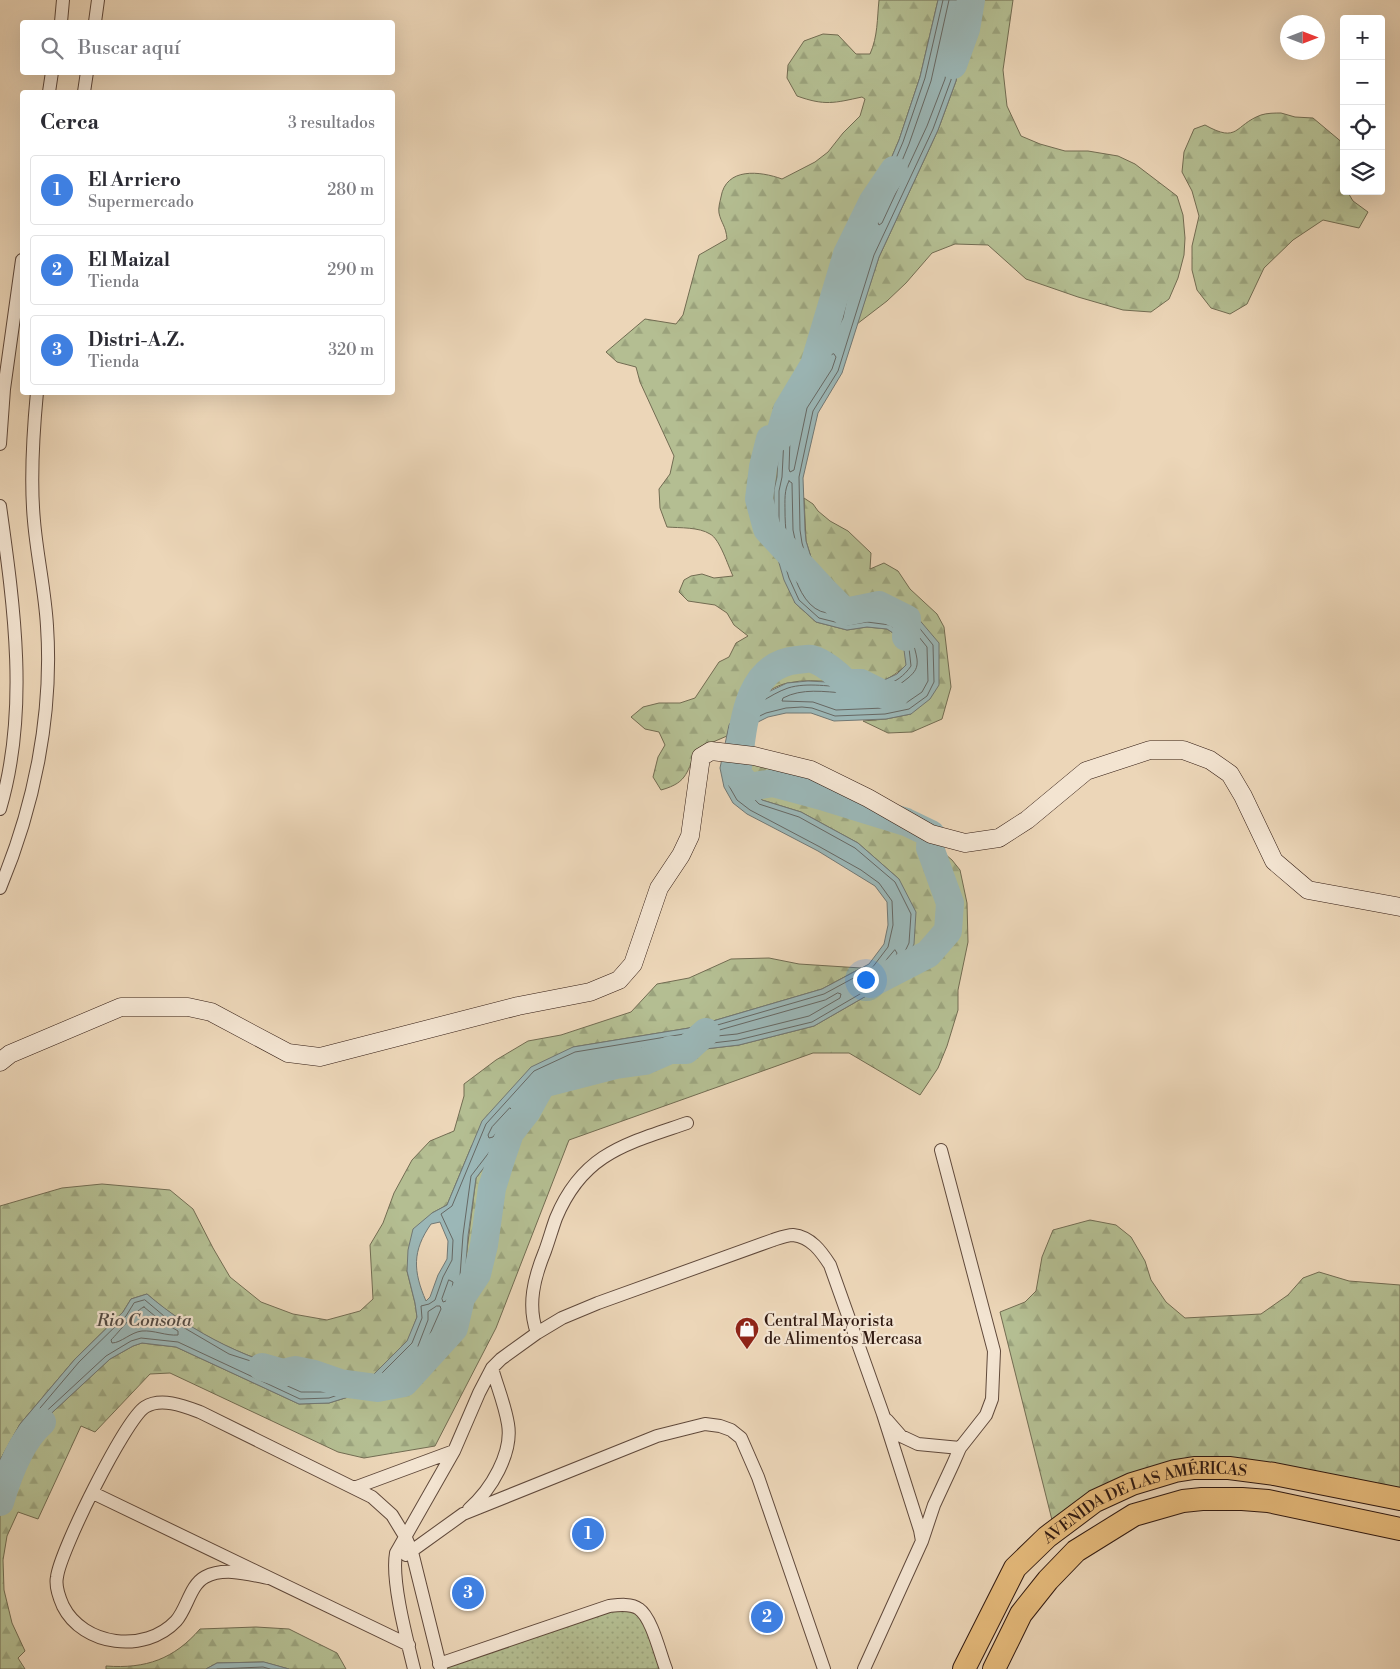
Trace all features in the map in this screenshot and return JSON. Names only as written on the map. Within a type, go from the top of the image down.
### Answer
[{"type":"highway","name":"AVENIDA DE LAS AMÉRICAS","points":[[964,1669],[1015,1568],[1047,1538],[1095,1501],[1132,1484],[1194,1468],[1229,1468],[1274,1474],[1400,1499]]},
{"type":"highway","name":"AVENIDA DE LAS AMÉRICAS","points":[[994,1669],[1021,1614],[1048,1580],[1076,1551],[1134,1515],[1183,1501],[1242,1499],[1268,1502],[1400,1529]]},
{"type":"street","points":[[61,20],[63,0]]},
{"type":"street","points":[[95,20],[98,0]]},
{"type":"street","points":[[49,90],[52,75]]},
{"type":"street","points":[[84,90],[87,75]]},
{"type":"street","points":[[0,444],[4,389],[20,274]]},
{"type":"street","points":[[0,888],[16,851],[37,769],[47,696],[47,626],[34,520],[33,479],[37,395]]},
{"type":"street","points":[[0,506],[11,588],[17,694],[16,725],[9,774],[0,809]]},
{"type":"street","points":[[3,1055],[121,1007],[188,1007],[211,1012],[288,1053],[320,1057],[518,1006],[590,992],[619,980],[633,964],[659,888],[681,855],[690,836],[701,757],[711,751],[754,756],[811,770],[868,798],[931,834],[965,844],[1000,838],[1027,820],[1086,772],[1150,750],[1183,750],[1210,760],[1230,774],[1243,796],[1274,861],[1308,890],[1400,907]]},
{"type":"street","points":[[537,1333],[532,1320],[534,1283],[538,1266],[556,1219],[570,1192],[590,1168],[614,1150],[687,1123]]},
{"type":"street","points":[[864,1669],[922,1542],[934,1505],[960,1448],[986,1415],[992,1398],[994,1350],[941,1150]]},
{"type":"street","points":[[414,1669],[401,1606],[395,1560],[396,1554],[454,1451],[478,1393],[492,1368],[537,1333],[562,1318],[742,1250],[792,1235],[804,1238],[819,1248],[830,1265],[883,1414],[920,1530],[922,1542]]},
{"type":"street","points":[[395,1560],[412,1552],[463,1514],[478,1501],[496,1478],[509,1436],[508,1424],[492,1368]]},
{"type":"street","points":[[268,1578],[241,1573],[226,1572],[212,1574],[202,1579],[178,1619],[166,1630],[150,1637],[118,1641],[101,1639],[86,1632],[74,1622],[63,1606],[56,1578],[64,1552],[93,1493],[116,1448],[137,1414],[146,1406],[170,1403],[200,1412],[354,1488],[372,1498],[392,1515],[412,1552],[439,1667],[608,1606],[623,1605],[638,1608],[648,1620],[666,1669]]},
{"type":"street","points":[[883,1414],[901,1436],[918,1444],[960,1448]]},
{"type":"street","points":[[463,1514],[657,1436],[705,1424],[731,1430],[741,1438],[758,1477],[824,1669]]},
{"type":"street","points":[[354,1488],[454,1451]]},
{"type":"street","points":[[93,1493],[408,1645]]},
{"type":"green space","points":[[879,0],[938,0],[920,77],[899,140],[873,201],[848,269],[838,316],[814,365],[787,410],[779,437],[777,477],[774,490],[774,523],[795,603],[816,622],[847,630],[867,627],[887,629],[896,635],[905,650],[907,665],[891,677],[881,681],[858,683],[799,681],[775,688],[749,703],[733,721],[727,736],[699,748],[686,775],[677,783],[661,790],[653,777],[658,757],[665,745],[659,732],[645,729],[631,717],[643,707],[659,703],[680,703],[695,698],[719,662],[729,657],[736,643],[748,636],[734,625],[727,613],[715,605],[688,601],[679,592],[684,580],[691,576],[702,574],[714,578],[733,576],[717,541],[710,534],[695,529],[667,527],[660,508],[659,489],[670,474],[674,456],[640,382],[636,367],[617,362],[606,352],[645,319],[676,324],[683,315],[699,255],[727,239],[719,209],[724,187],[730,180],[737,176],[754,173],[782,179],[815,162],[828,152],[860,116],[865,99],[862,97],[844,101],[822,102],[797,96],[787,78],[788,65],[804,41],[823,34],[838,35],[856,54],[870,54],[876,34]]},
{"type":"green space","points":[[969,0],[1013,0],[1003,70],[1007,106],[1021,136],[1065,151],[1088,151],[1118,156],[1135,164],[1177,196],[1183,215],[1184,255],[1178,278],[1169,299],[1151,312],[1123,310],[1026,279],[988,245],[955,244],[932,253],[906,283],[887,301],[857,324],[879,257],[938,130],[956,81],[966,29]]},
{"type":"green space","points":[[1268,113],[1313,118],[1340,141],[1340,195],[1349,195],[1353,201],[1368,212],[1359,228],[1323,220],[1293,240],[1264,268],[1247,304],[1230,314],[1211,308],[1197,290],[1192,270],[1192,246],[1199,216],[1192,191],[1182,172],[1184,152],[1194,129],[1205,125],[1224,133],[1231,133],[1252,119]]},
{"type":"green space","points":[[804,498],[830,521],[848,531],[871,553],[870,569],[884,563],[898,571],[910,589],[937,614],[944,627],[951,687],[942,719],[912,732],[888,733],[863,721],[911,714],[911,610],[845,612],[818,580],[806,541]]},
{"type":"green space","points":[[736,761],[811,770],[931,834],[938,848],[960,870],[967,903],[968,942],[958,990],[958,1010],[938,1068],[920,1095],[849,1053],[813,1053],[569,1140],[496,1328],[435,1446],[364,1458],[338,1452],[170,1373],[150,1374],[95,1432],[81,1426],[38,1519],[18,1512],[7,1536],[3,1560],[4,1590],[12,1623],[25,1651],[18,1658],[25,1669],[0,1669],[0,1502],[19,1454],[42,1422],[110,1359],[142,1343],[176,1347],[299,1404],[329,1403],[377,1388],[418,1366],[435,1350],[461,1298],[476,1178],[527,1111],[548,1088],[566,1079],[646,1052],[739,1045],[814,1026],[887,984],[899,879],[858,843],[801,812],[762,800],[737,774]]},
{"type":"green space","points":[[769,958],[799,964],[861,968],[822,989],[689,1028],[573,1047],[472,1145],[447,1205],[432,1213],[407,1271],[417,1317],[408,1341],[370,1378],[312,1374],[290,1369],[246,1354],[224,1345],[183,1322],[147,1294],[131,1299],[123,1312],[75,1359],[20,1424],[0,1460],[0,1206],[62,1188],[102,1184],[170,1190],[193,1209],[230,1277],[261,1302],[293,1314],[327,1320],[360,1311],[373,1299],[370,1245],[383,1223],[394,1193],[412,1160],[430,1141],[454,1131],[464,1096],[464,1084],[496,1060],[528,1041],[561,1035],[631,1012],[657,984],[689,978],[731,959]]},
{"type":"green space","points":[[1090,1220],[1116,1225],[1131,1237],[1145,1261],[1151,1280],[1166,1302],[1185,1318],[1261,1314],[1288,1295],[1303,1278],[1319,1272],[1349,1281],[1400,1285],[1400,1499],[1175,1471],[1055,1532],[1000,1312],[1025,1302],[1036,1291],[1042,1257],[1053,1230]]},
{"type":"green space","points":[[609,1606],[638,1608],[666,1669],[441,1669]]},
{"type":"green space","points":[[256,1627],[289,1629],[337,1653],[346,1669],[289,1669],[263,1662],[217,1663],[206,1669],[106,1669],[106,1666],[134,1666],[158,1660],[180,1648],[200,1629]]},
{"type":"water","name":"Rio Consota","points":[[938,0],[969,0],[966,29],[956,81],[938,130],[879,257],[842,373],[818,413],[803,478],[806,541],[818,580],[846,612],[911,610],[939,643],[939,685],[930,699],[911,714],[886,719],[834,721],[811,713],[786,713],[768,717],[748,727],[736,761],[737,774],[762,800],[801,812],[858,843],[899,879],[916,912],[914,944],[904,967],[887,984],[814,1026],[739,1045],[646,1052],[566,1079],[548,1088],[527,1111],[476,1178],[461,1298],[435,1350],[418,1366],[377,1388],[329,1403],[299,1404],[176,1347],[142,1343],[110,1359],[42,1422],[19,1454],[0,1502],[0,1460],[20,1424],[75,1359],[123,1312],[131,1299],[147,1294],[184,1322],[204,1334],[246,1355],[268,1363],[312,1374],[370,1378],[407,1341],[417,1317],[407,1271],[408,1250],[413,1229],[432,1213],[447,1205],[482,1121],[531,1067],[573,1047],[689,1028],[822,989],[869,964],[884,944],[888,925],[887,902],[875,886],[818,851],[747,814],[733,803],[724,787],[720,768],[729,725],[735,716],[748,704],[766,693],[787,683],[808,681],[846,683],[882,681],[897,674],[906,665],[904,650],[896,635],[887,629],[867,627],[847,630],[816,622],[795,603],[784,580],[777,556],[774,490],[777,477],[779,437],[787,410],[814,365],[838,316],[848,269],[873,201],[899,140],[920,77]],"holes":[[[440,1222],[448,1241],[447,1259],[438,1275],[430,1297],[426,1301],[417,1271],[420,1243],[431,1224]]]},
{"type":"water","points":[[264,1662],[289,1669],[206,1669],[217,1663]]},
{"type":"waterway","points":[[953,65],[966,29],[971,0]]},
{"type":"waterway","points":[[894,170],[873,201],[847,254],[814,365],[787,410],[779,437],[770,439],[763,467],[759,499],[767,529],[845,612],[879,605],[907,619],[906,637]]},
{"type":"waterway","points":[[870,984],[928,954],[948,931],[950,903],[930,848],[931,834],[906,822],[773,783],[749,787],[737,774],[744,721],[749,704],[756,687],[766,674],[779,665],[797,660],[812,659],[830,669],[846,683],[861,683],[887,696],[895,695]]},
{"type":"waterway","points":[[262,1367],[283,1373],[295,1370],[340,1383],[377,1388],[404,1383],[454,1328],[461,1298],[477,1274],[484,1245],[492,1188],[510,1133],[527,1111],[542,1084],[616,1065],[645,1061],[670,1050],[686,1050],[706,1032]]},
{"type":"waterway","points":[[0,1502],[11,1470],[22,1448],[34,1429],[42,1422]]},
{"type":"place","name":"Central Mayorista de Alimentos Mercasa","points":[[747,1350]]},
{"type":"place","name":"El Arriero","points":[[588,1534]]},
{"type":"place","name":"Distri-A.Z.","points":[[468,1593]]},
{"type":"place","name":"El Maizal","points":[[767,1617]]}]
